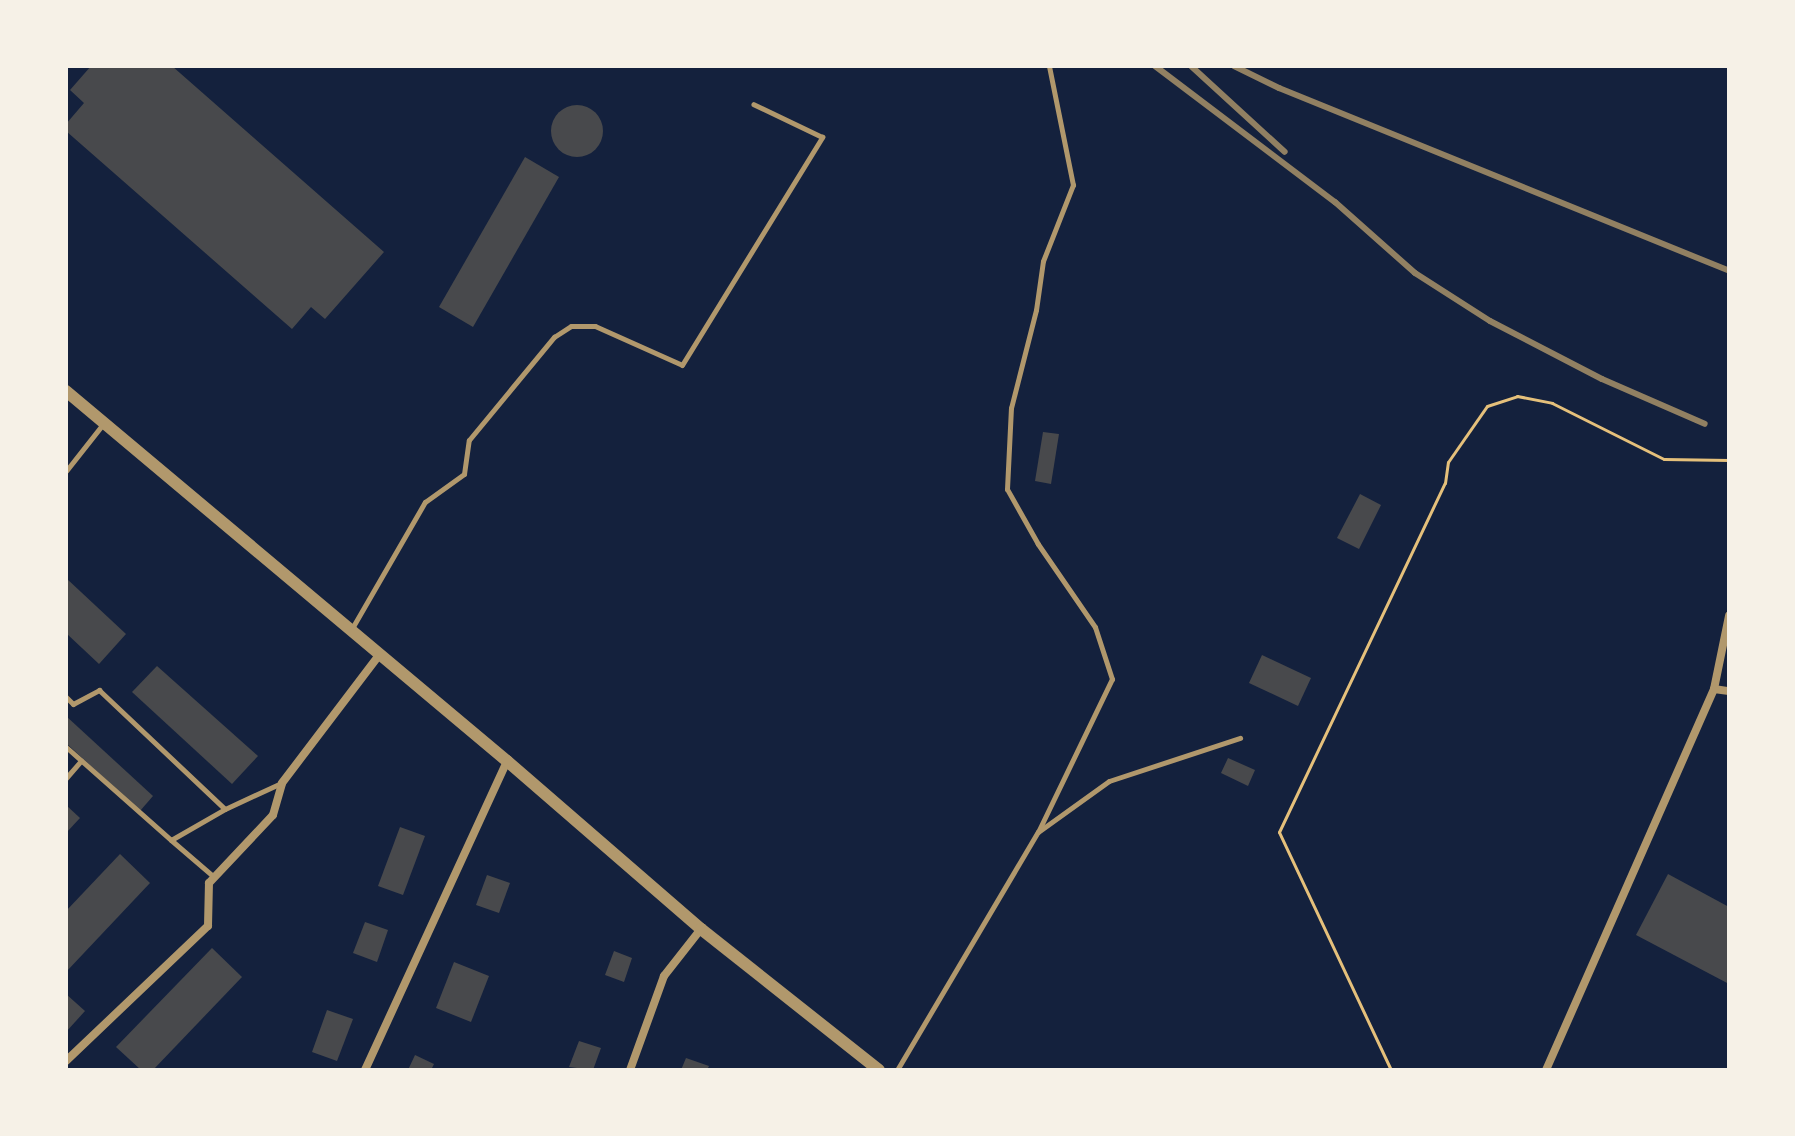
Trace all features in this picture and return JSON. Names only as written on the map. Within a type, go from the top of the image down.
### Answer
[{"type":"street","points":[[66,391],[507,761],[701,929],[879,1070]]},
{"type":"street","points":[[1546,1070],[1714,689],[1729,616]]},
{"type":"street","points":[[67,1059],[208,926],[209,883],[273,815],[282,783],[379,655]]},
{"type":"street","points":[[1714,689],[1729,691]]},
{"type":"street","points":[[365,1070],[507,761]]},
{"type":"street","points":[[630,1070],[664,976],[701,929]]},
{"type":"lane","points":[[897,1070],[1038,832],[1112,679],[1095,627],[1038,544],[1007,489],[1011,408],[1036,310],[1043,261],[1073,185],[1049,66]]},
{"type":"lane","points":[[351,631],[425,502],[464,474],[469,440],[554,337],[571,326],[595,326],[682,365],[822,137],[753,104]]},
{"type":"lane","points":[[66,471],[103,423]]},
{"type":"lane","points":[[66,697],[73,704],[99,690],[225,809]]},
{"type":"lane","points":[[1038,832],[1109,781],[1240,738]]},
{"type":"lane","points":[[66,747],[214,877]]},
{"type":"lane","points":[[66,778],[81,761]]},
{"type":"lane","points":[[171,840],[225,809],[282,783]]},
{"type":"path","points":[[1391,1070],[1279,832],[1445,483],[1448,462],[1487,406],[1517,396],[1552,403],[1664,459],[1729,460]]},
{"type":"building","points":[[91,66],[172,66],[384,252],[325,319],[311,307],[292,329],[66,131],[66,124],[84,103],[70,90]]},
{"type":"building","points":[[577,105],[595,113],[603,131],[595,149],[577,157],[559,149],[551,131],[559,113]]},
{"type":"building","points":[[525,157],[559,177],[473,327],[439,307]]},
{"type":"building","points":[[1043,432],[1059,434],[1051,484],[1035,481]]},
{"type":"building","points":[[1360,494],[1381,505],[1359,549],[1337,538]]},
{"type":"building","points":[[66,578],[126,634],[99,664],[66,633]]},
{"type":"building","points":[[1262,655],[1311,678],[1298,706],[1249,683]]},
{"type":"building","points":[[157,666],[258,756],[232,784],[132,692]]},
{"type":"building","points":[[66,716],[153,796],[140,811],[66,743]]},
{"type":"building","points":[[1228,758],[1255,770],[1248,786],[1221,773]]},
{"type":"building","points":[[66,805],[80,818],[66,833]]},
{"type":"building","points":[[400,827],[425,836],[403,895],[378,886]]},
{"type":"building","points":[[120,854],[150,883],[66,972],[66,911]]},
{"type":"building","points":[[1668,874],[1729,907],[1729,984],[1636,935]]},
{"type":"building","points":[[487,875],[510,883],[499,913],[476,905]]},
{"type":"building","points":[[365,922],[388,930],[377,962],[353,953]]},
{"type":"building","points":[[212,948],[242,977],[153,1070],[141,1070],[116,1047]]},
{"type":"building","points":[[614,951],[632,958],[624,982],[605,975]]},
{"type":"building","points":[[454,962],[489,976],[471,1022],[436,1008]]},
{"type":"building","points":[[66,994],[85,1011],[66,1032]]},
{"type":"building","points":[[327,1010],[353,1019],[337,1061],[312,1052]]},
{"type":"building","points":[[579,1041],[601,1048],[593,1070],[569,1067]]},
{"type":"building","points":[[415,1055],[434,1064],[431,1070],[408,1070]]},
{"type":"building","points":[[686,1058],[709,1066],[707,1070],[681,1070]]},
{"type":"railway","points":[[1155,66],[1335,202],[1415,273],[1490,321],[1602,379],[1705,424]]},
{"type":"railway","points":[[1191,66],[1285,152]]},
{"type":"railway","points":[[1234,66],[1279,88],[1729,271]]}]
